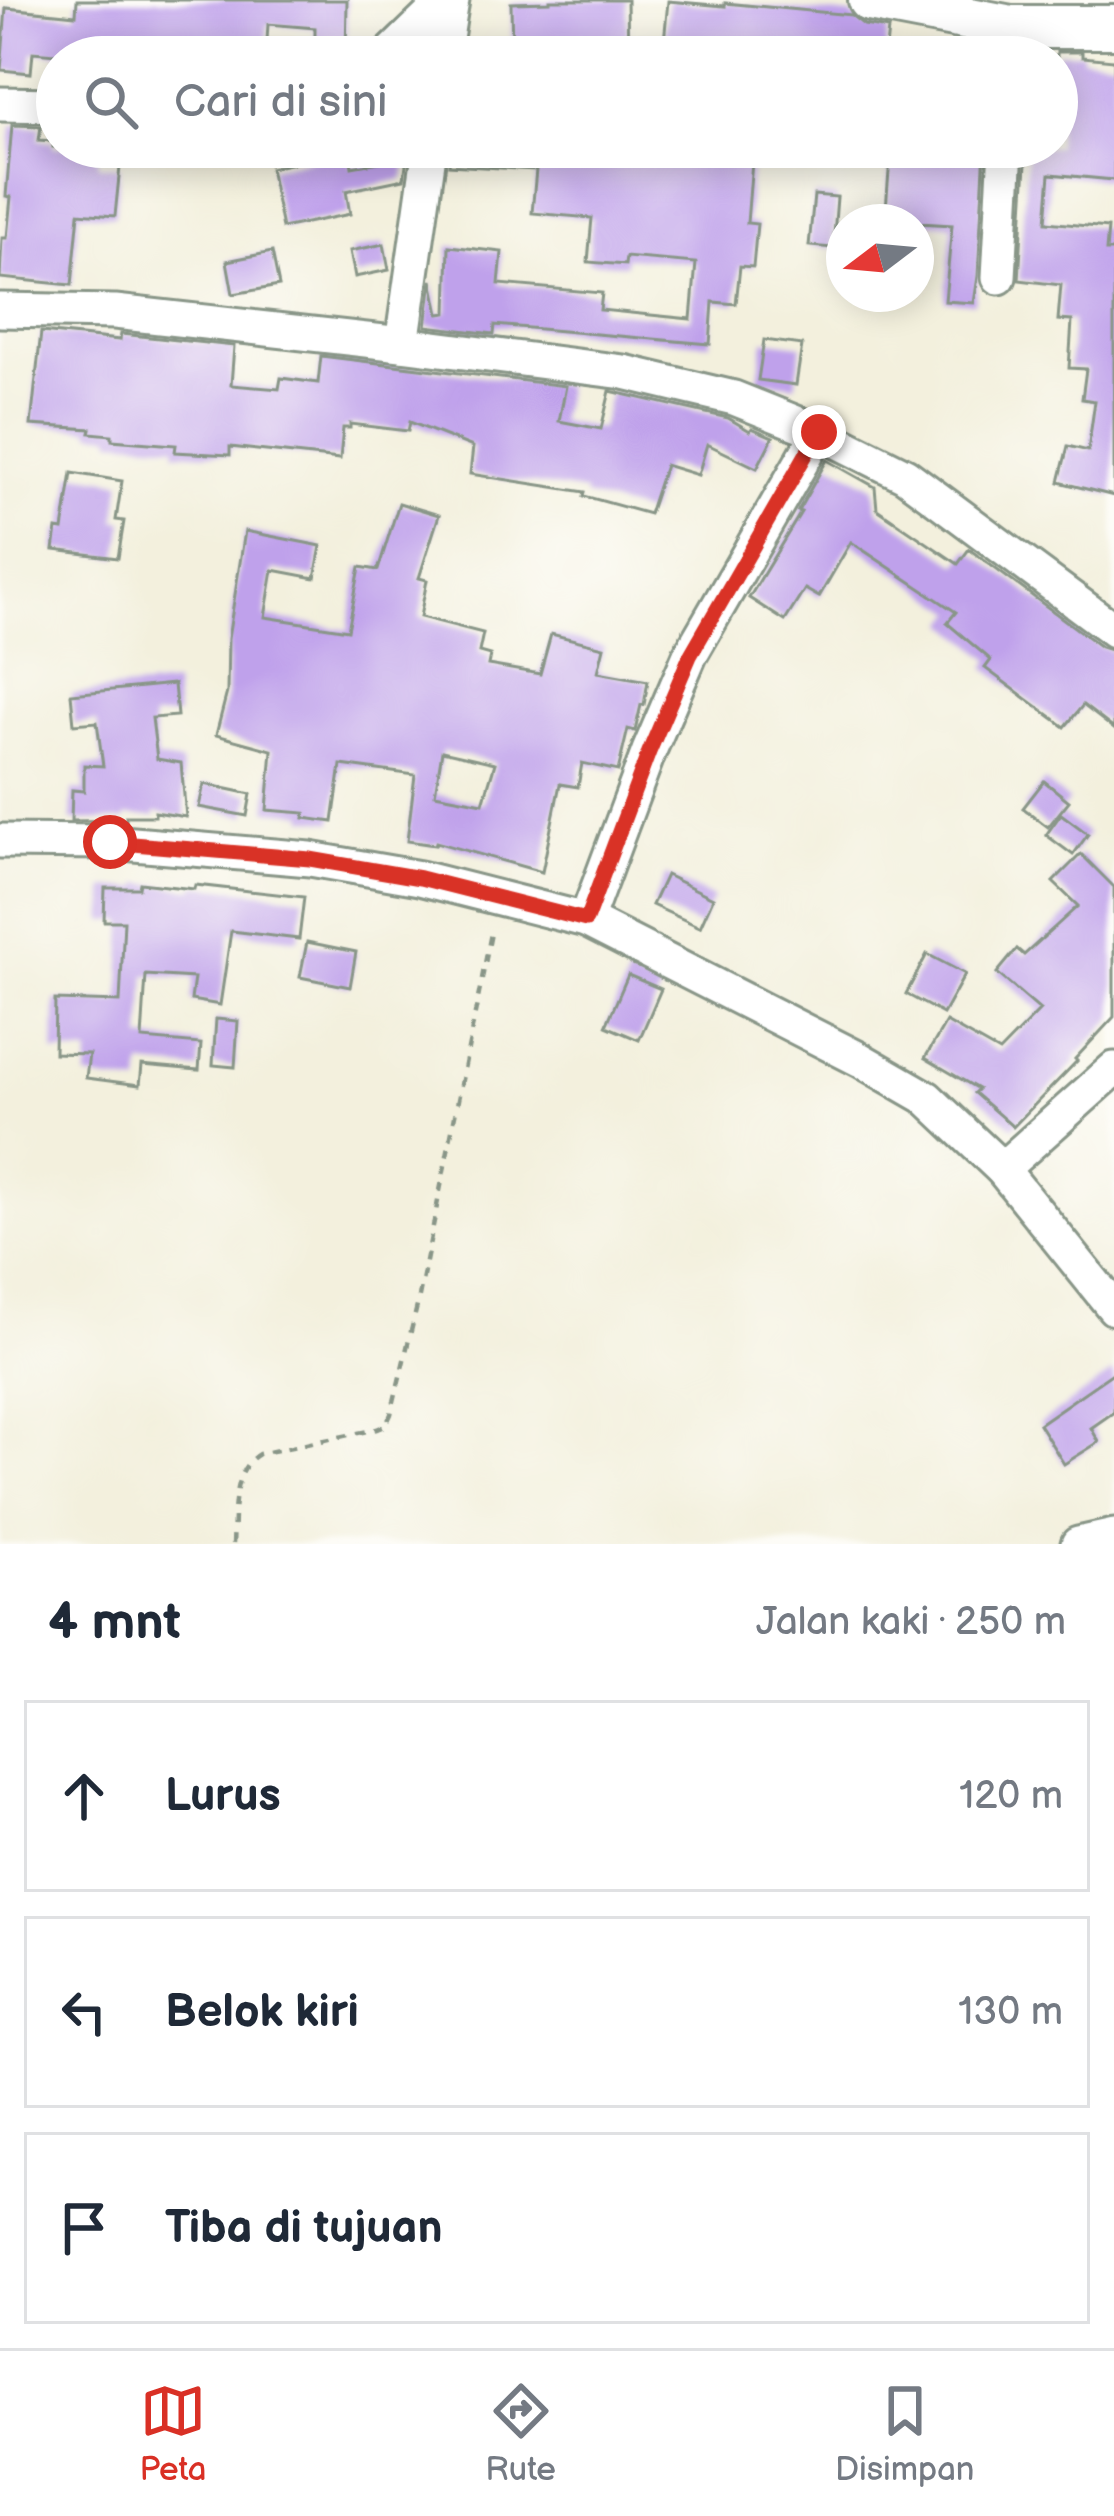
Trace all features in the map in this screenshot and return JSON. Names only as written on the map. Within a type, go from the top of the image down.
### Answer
[{"type":"main road","points":[[870,0],[991,36]]},
{"type":"main road","points":[[1052,36],[1114,27]]},
{"type":"street","points":[[410,36],[449,0]]},
{"type":"street","points":[[445,36],[449,0]]},
{"type":"street","points":[[0,104],[36,105]]},
{"type":"street","points":[[401,344],[427,168]]},
{"type":"street","points":[[1000,278],[1005,168]]},
{"type":"street","points":[[0,310],[116,312],[401,344],[624,372],[734,398],[819,432],[904,476],[1114,630]]},
{"type":"street","points":[[586,920],[690,656],[819,432]]},
{"type":"street","points":[[0,841],[110,842],[310,859],[420,878],[586,920],[927,1098],[1002,1169],[1114,1308]]},
{"type":"street","points":[[1002,1169],[1114,1069]]},
{"type":"street","points":[[1078,1544],[1114,1536]]},
{"type":"path","points":[[233,1544],[235,1497],[248,1460],[377,1430],[391,1414],[499,898]]},
{"type":"building","points":[[77,0],[347,0],[346,36],[315,36],[315,28],[268,24],[267,36],[36,36],[31,73],[1,70],[6,8],[76,15]]},
{"type":"building","points":[[627,0],[628,36],[512,36],[511,3]]},
{"type":"building","points":[[668,1],[851,15],[864,25],[888,29],[887,36],[665,36]]},
{"type":"building","points":[[1078,52],[1082,57],[1114,60],[1114,180],[1050,174],[1046,222],[1108,228],[1106,251],[1114,251],[1114,496],[1059,482],[1068,446],[1088,451],[1095,401],[1082,399],[1086,369],[1069,368],[1072,321],[1058,320],[1061,285],[1019,280],[1026,168],[1078,168]]},
{"type":"building","points":[[12,125],[36,126],[36,168],[120,168],[115,216],[79,213],[72,285],[0,278],[11,197],[6,196]]},
{"type":"building","points":[[270,168],[406,168],[404,179],[346,191],[350,214],[282,228]]},
{"type":"building","points":[[501,168],[751,168],[747,223],[757,224],[753,267],[740,266],[736,304],[713,302],[710,344],[495,325],[494,334],[426,326],[432,280],[439,314],[447,313],[449,246],[502,252],[499,284],[602,293],[600,310],[691,319],[696,263],[626,257],[625,265],[588,262],[592,218],[532,213],[536,170]]},
{"type":"building","points":[[889,168],[984,168],[974,303],[945,301],[952,225],[934,224],[934,204],[886,204]]},
{"type":"building","points":[[814,195],[837,197],[836,204],[826,204],[826,247],[809,246]]},
{"type":"building","points":[[384,244],[389,270],[355,277],[350,251]]},
{"type":"building","points":[[272,252],[279,286],[233,294],[227,261]]},
{"type":"building","points":[[41,332],[120,340],[121,334],[234,346],[231,385],[279,389],[281,378],[318,383],[321,356],[566,386],[559,421],[601,429],[610,391],[728,418],[773,437],[757,468],[707,444],[698,475],[665,465],[649,514],[584,496],[585,492],[470,474],[473,447],[410,422],[408,431],[350,424],[343,428],[340,459],[230,447],[230,455],[175,452],[176,445],[112,440],[112,435],[90,433],[91,429],[31,425]]},
{"type":"building","points":[[764,340],[802,345],[796,385],[758,380]]},
{"type":"building","points":[[827,460],[875,487],[877,509],[958,564],[969,549],[1101,647],[1114,651],[1114,729],[1083,705],[1065,727],[985,668],[991,660],[947,623],[956,612],[851,542],[819,597],[805,589],[785,621],[749,598]]},
{"type":"building","points":[[72,473],[122,481],[116,520],[124,521],[118,558],[54,550],[57,529],[63,530]]},
{"type":"building","points":[[399,503],[439,515],[419,578],[427,580],[420,617],[483,633],[479,652],[490,655],[488,665],[540,674],[551,634],[604,647],[598,672],[648,681],[635,731],[628,729],[618,771],[582,763],[578,787],[560,784],[542,872],[436,842],[407,841],[415,775],[341,765],[333,822],[304,818],[305,813],[267,810],[272,750],[216,735],[227,692],[228,639],[245,531],[321,546],[315,578],[273,570],[265,617],[348,630],[360,567],[378,570]],"holes":[[[442,751],[495,763],[483,803],[435,794]]]},
{"type":"building","points":[[174,684],[177,716],[152,718],[157,759],[181,763],[186,817],[155,812],[155,816],[126,816],[126,820],[71,821],[72,790],[84,791],[84,765],[103,766],[97,722],[74,724],[71,694]]},
{"type":"building","points":[[1044,781],[1069,801],[1048,827],[1023,808]]},
{"type":"building","points":[[204,784],[251,794],[247,816],[199,807]]},
{"type":"building","points":[[1061,814],[1088,834],[1073,855],[1046,835]]},
{"type":"building","points":[[1081,854],[1114,887],[1114,1017],[1013,1127],[974,1093],[978,1089],[925,1058],[946,1022],[999,1052],[1040,1010],[997,973],[1017,949],[1024,955],[1078,906],[1053,882]]},
{"type":"building","points":[[666,875],[713,898],[700,927],[652,905]]},
{"type":"building","points":[[140,883],[304,897],[299,939],[231,931],[220,1005],[191,1000],[194,978],[146,975],[142,1039],[201,1044],[199,1070],[142,1065],[140,1085],[86,1078],[89,1054],[54,1053],[55,1000],[120,1002],[124,921],[104,921],[105,888],[139,888]]},
{"type":"building","points":[[307,942],[356,952],[350,987],[300,977]]},
{"type":"building","points":[[927,954],[965,974],[943,1014],[906,994]]},
{"type":"building","points":[[628,975],[661,989],[639,1040],[606,1026]]},
{"type":"building","points":[[216,1019],[238,1021],[235,1067],[213,1065]]},
{"type":"building","points":[[1114,1372],[1114,1412],[1091,1428],[1099,1442],[1064,1464],[1039,1424]]},
{"type":"route","points":[[110,842],[310,859],[420,878],[586,920],[690,656],[819,432]]}]
